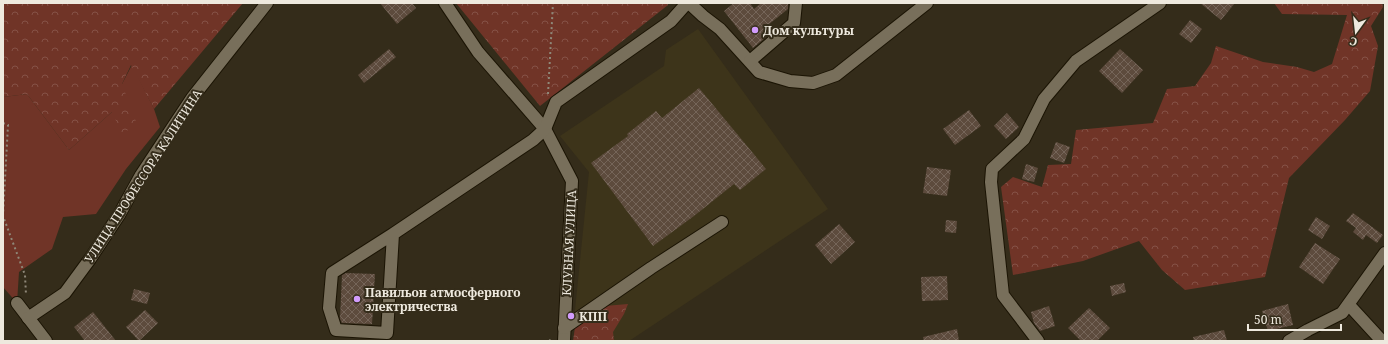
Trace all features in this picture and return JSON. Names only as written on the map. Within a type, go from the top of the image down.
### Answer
[{"type":"street","name":"УЛИЦА ПРОФЕССОРА КАЛИТИНА","points":[[28,318],[65,293],[86,265],[119,215],[141,176],[192,98],[267,3]]},
{"type":"street","points":[[445,3],[478,52],[545,129]]},
{"type":"street","points":[[393,234],[387,333],[336,330],[329,308],[332,272],[393,234],[533,140],[545,129],[556,102],[671,22],[688,3],[720,29],[759,72],[790,80],[813,83],[836,75],[927,3]]},
{"type":"street","points":[[750,61],[794,23],[796,3]]},
{"type":"street","points":[[1038,341],[1003,295],[991,182],[992,169],[1024,139],[1044,99],[1076,61],[1160,3]]},
{"type":"street","name":"КЛУБНАЯ УЛИЦА","points":[[545,129],[572,181],[564,341]]},
{"type":"street","points":[[564,328],[651,268],[722,222]]},
{"type":"street","points":[[1290,341],[1342,313],[1385,253]]},
{"type":"street","points":[[22,300],[28,318],[46,341]]},
{"type":"street","points":[[1349,305],[1382,341]]},
{"type":"path","points":[[547,98],[553,3]]},
{"type":"path","points":[[3,123],[8,125],[3,216],[25,275],[22,300]]},
{"type":"shaded area","points":[[698,29],[828,209],[629,341],[577,341],[574,320],[589,172],[560,136],[664,66],[666,50]]},
{"type":"green space","points":[[3,3],[243,3],[154,109],[131,65],[122,84],[137,124],[122,134],[112,112],[69,150],[27,94],[3,97]]},
{"type":"green space","points":[[456,3],[667,3],[668,5],[540,106]]},
{"type":"green space","points":[[1274,3],[1382,3],[1383,7],[1371,26],[1378,46],[1370,91],[1345,120],[1289,178],[1265,277],[1185,290],[1162,270],[1139,241],[1083,261],[1013,275],[1001,187],[1013,177],[1042,187],[1048,165],[1071,164],[1076,130],[1153,123],[1167,89],[1195,86],[1211,63],[1216,46],[1263,62],[1297,67],[1314,72],[1332,64],[1347,15],[1282,14]]},
{"type":"green space","points":[[132,65],[154,109],[160,127],[126,169],[96,214],[63,217],[52,249],[19,272],[17,303],[3,287],[3,97],[27,94],[69,150],[112,112],[122,84]]},
{"type":"green space","points":[[628,304],[613,332],[614,341],[573,341],[575,327],[605,306]]},
{"type":"building","points":[[380,3],[412,3],[416,8],[397,24]]},
{"type":"building","name":"Дом культуры","points":[[734,3],[750,3],[754,9],[761,3],[788,3],[788,9],[768,25],[773,31],[753,48],[724,11]]},
{"type":"building","points":[[1200,3],[1235,3],[1221,20]]},
{"type":"building","points":[[1190,20],[1202,29],[1191,43],[1179,34]]},
{"type":"building","points":[[389,49],[396,57],[364,83],[358,75]]},
{"type":"building","points":[[1120,49],[1143,70],[1122,93],[1099,71]]},
{"type":"building","points":[[699,88],[766,169],[740,190],[734,184],[653,246],[591,163],[628,136],[627,134],[656,111],[662,118]]},
{"type":"building","points":[[969,110],[981,126],[955,145],[943,129]]},
{"type":"building","points":[[1007,113],[1019,127],[1006,139],[994,126]]},
{"type":"building","points":[[1056,142],[1070,147],[1064,163],[1050,158]]},
{"type":"building","points":[[1026,164],[1038,168],[1034,182],[1022,179]]},
{"type":"building","points":[[927,167],[951,170],[947,196],[923,193]]},
{"type":"building","points":[[1353,213],[1383,235],[1377,243],[1366,235],[1363,240],[1353,232],[1356,228],[1346,221]]},
{"type":"building","points":[[1316,217],[1330,226],[1322,239],[1308,230]]},
{"type":"building","points":[[946,220],[957,221],[956,233],[945,232]]},
{"type":"building","points":[[839,224],[855,242],[831,264],[815,245]]},
{"type":"building","points":[[1315,243],[1340,259],[1323,284],[1299,267]]},
{"type":"building","name":"Павильон атмосферного электричества","points":[[346,273],[375,274],[372,324],[342,323],[340,319],[342,275]]},
{"type":"building","points":[[947,276],[948,300],[922,301],[921,277]]},
{"type":"building","points":[[1124,283],[1126,292],[1112,296],[1110,286]]},
{"type":"building","points":[[134,289],[150,293],[147,304],[131,300]]},
{"type":"building","points":[[1288,304],[1293,325],[1268,331],[1262,311]]},
{"type":"building","points":[[1049,306],[1055,326],[1040,331],[1034,323],[1031,312]]},
{"type":"building","points":[[1089,308],[1110,328],[1097,341],[1081,341],[1068,328]]},
{"type":"building","points":[[145,310],[158,323],[139,341],[126,327]]},
{"type":"building","points":[[93,312],[116,341],[85,341],[74,327]]},
{"type":"building","points":[[957,329],[959,341],[924,341],[923,337]]},
{"type":"building","points":[[1224,330],[1227,341],[1194,341],[1193,337]]},
{"type":"place","name":"Дом культуры","points":[[755,30]]},
{"type":"place","name":"Павильон атмосферного электричества","points":[[357,299]]},
{"type":"place","name":"КПП","points":[[571,316]]}]
